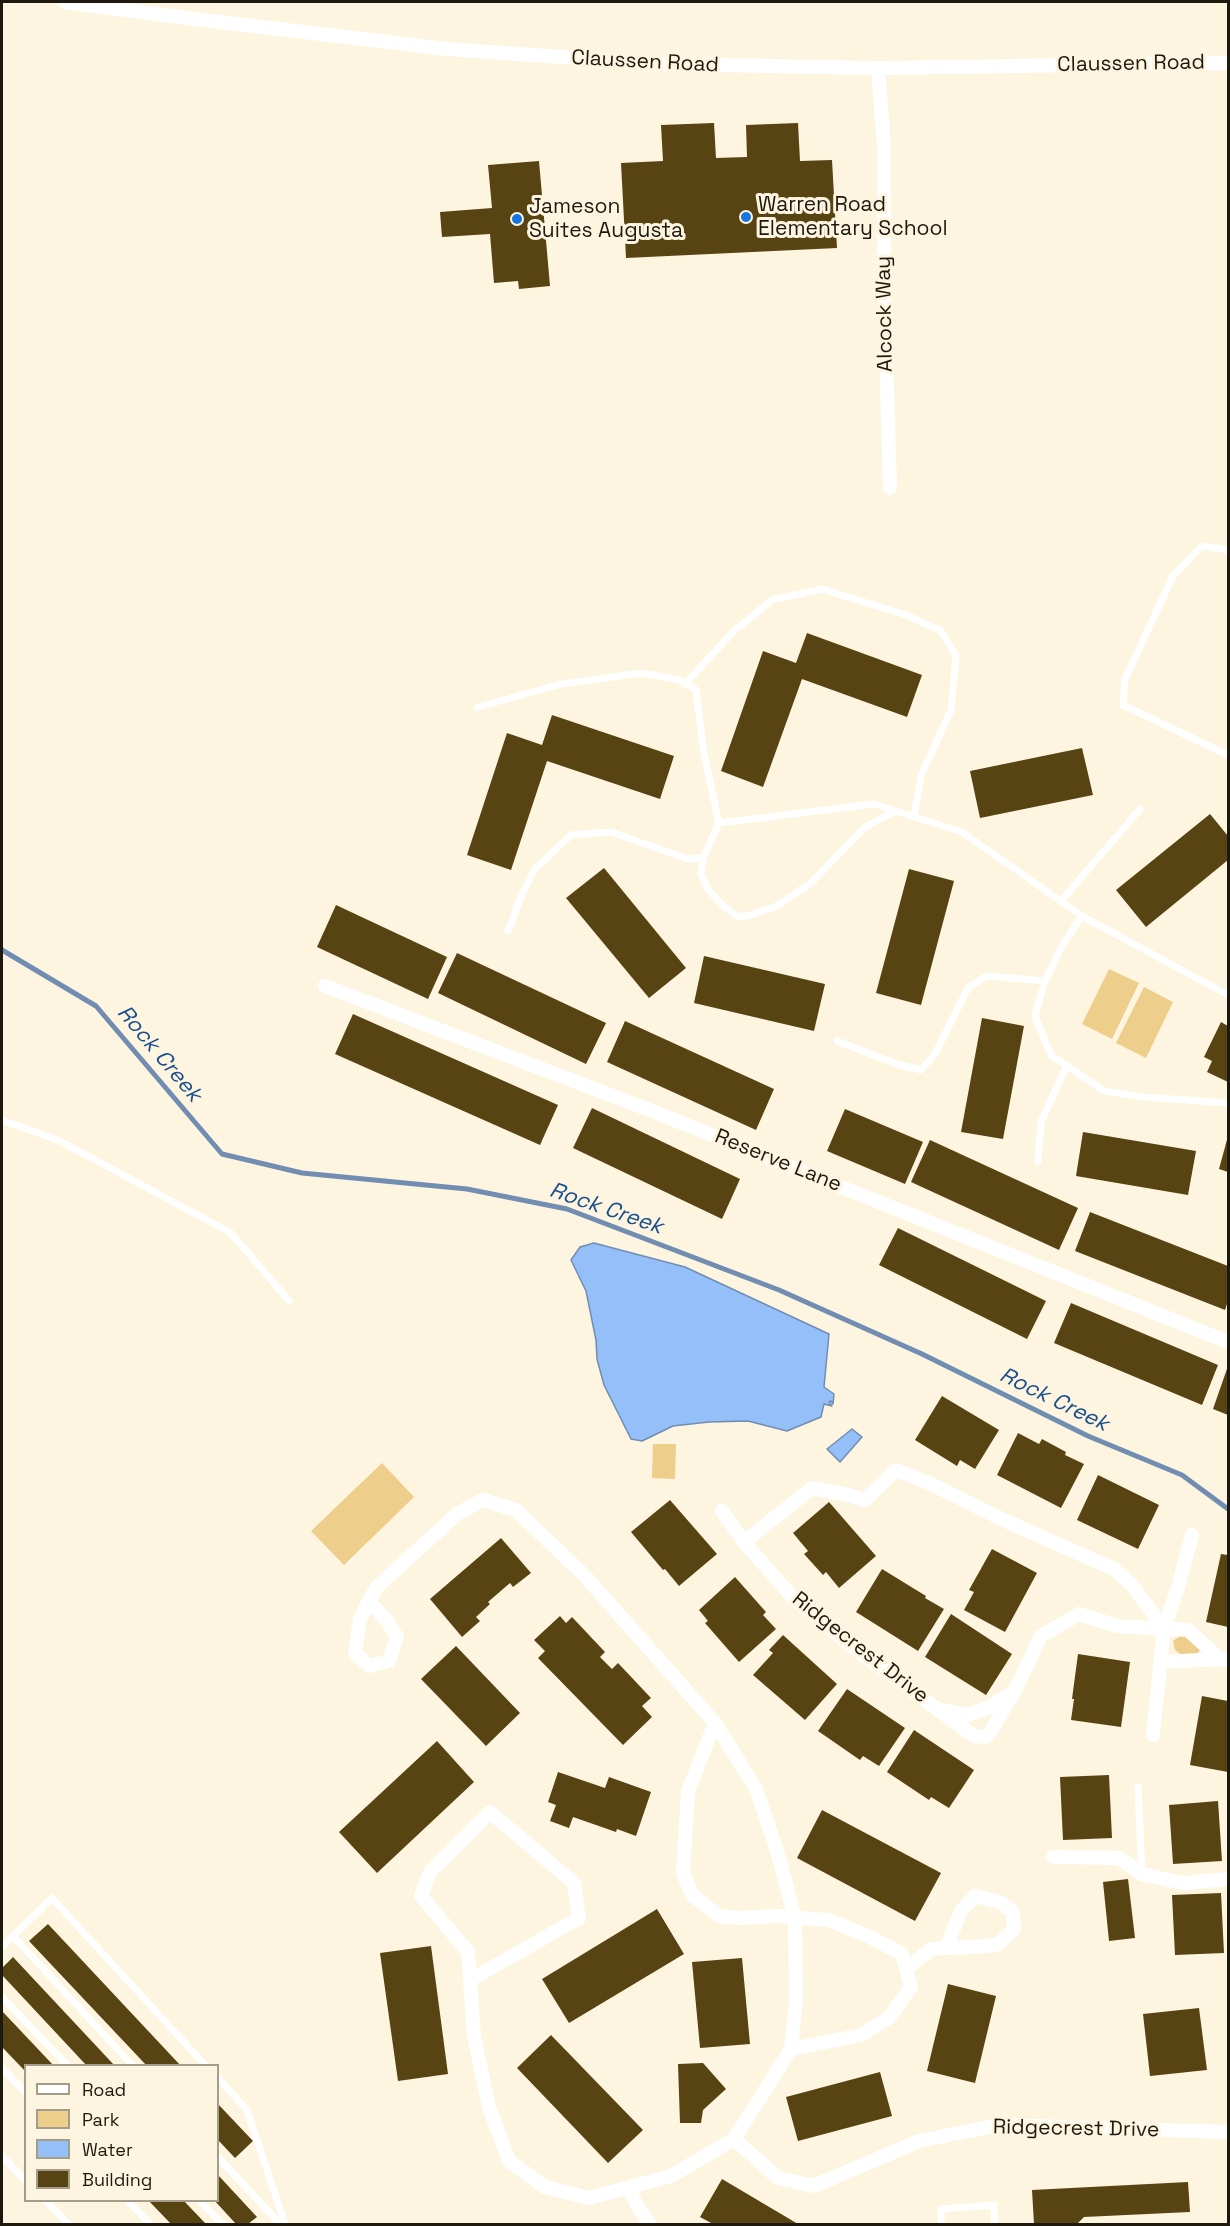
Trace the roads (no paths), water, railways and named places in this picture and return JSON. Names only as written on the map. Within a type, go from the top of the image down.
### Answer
[{"type":"street","name":"Claussen Road","points":[[65,2],[447,49],[661,64],[878,68],[1228,63]]},
{"type":"street","name":"Alcock Way","points":[[878,68],[884,146],[884,283],[890,488]]},
{"type":"street","name":"Reserve Lane","points":[[325,986],[658,1113],[1228,1342]]},
{"type":"street","points":[[744,1542],[812,1488],[865,1500],[896,1470],[929,1483],[1010,1523],[1114,1569],[1131,1584],[1164,1628]]},
{"type":"street","points":[[369,1601],[377,1587],[458,1514],[483,1500],[516,1510],[584,1575],[715,1723],[756,1789],[778,1854],[795,1918],[796,2001],[791,2049],[734,2139],[672,2176],[589,2198],[545,2187],[509,2161],[487,2095],[474,2037],[468,1952],[422,1896],[430,1872],[490,1812],[574,1883],[579,1918],[470,1980]]},
{"type":"street","name":"Ridgecrest Drive","points":[[722,1511],[744,1542],[794,1599],[852,1647],[939,1709],[967,1715],[988,1708],[1014,1692]]},
{"type":"street","points":[[1153,1736],[1164,1628],[1178,1588],[1192,1535]]},
{"type":"street","points":[[939,1709],[974,1736],[985,1737],[990,1733],[1014,1692],[1041,1636],[1080,1614],[1117,1626],[1188,1630],[1224,1660]]},
{"type":"street","points":[[1162,1662],[1224,1660]]},
{"type":"street","points":[[715,1723],[688,1791],[683,1873],[692,1894],[719,1916],[829,1920],[870,1937],[902,1954],[911,1987],[890,2017],[861,2035],[791,2049]]},
{"type":"street","points":[[1053,1857],[1119,1858],[1142,1874],[1183,1883],[1228,1878]]},
{"type":"street","points":[[906,1970],[931,1949],[997,1945],[1014,1929],[1013,1912],[1000,1902],[975,1896],[961,1911],[946,1948]]},
{"type":"street","name":"Ridgecrest Drive","points":[[734,2139],[778,2178],[814,2186],[919,2141],[999,2124],[1228,2132]]},
{"type":"street","points":[[629,2188],[636,2204],[650,2224]]},
{"type":"lane","points":[[1228,550],[1202,546],[1173,576],[1125,679],[1124,705],[1228,755]]},
{"type":"lane","points":[[685,684],[734,631],[772,600],[822,589],[906,615],[941,631],[956,656],[951,710],[921,776],[914,816]]},
{"type":"lane","points":[[478,706],[561,684],[641,673],[680,680],[696,690],[704,754],[719,823],[703,858],[701,873],[707,888],[723,906],[738,917],[775,907],[811,883],[865,827],[896,811]]},
{"type":"lane","points":[[719,823],[874,804],[962,832],[1082,916],[1228,995]]},
{"type":"lane","points":[[1061,901],[1140,809]]},
{"type":"lane","points":[[508,931],[523,892],[535,869],[571,835],[611,832],[688,859],[703,858]]},
{"type":"lane","points":[[1082,916],[1063,944],[1045,981],[1035,1016],[1051,1055],[1104,1091],[1144,1097],[1228,1103]]},
{"type":"lane","points":[[837,1041],[899,1065],[921,1070],[935,1054],[968,988],[987,976],[1045,981]]},
{"type":"lane","points":[[1038,1162],[1041,1122],[1067,1065]]},
{"type":"lane","points":[[2,1120],[60,1141],[231,1233],[289,1301]]},
{"type":"lane","points":[[1138,1787],[1142,1874]]},
{"type":"lane","points":[[2,1947],[52,1898],[204,2064]]},
{"type":"lane","points":[[13,1936],[131,2064]]},
{"type":"lane","points":[[2,1996],[66,2064]]},
{"type":"lane","points":[[2,2068],[24,2091]]},
{"type":"lane","points":[[219,2079],[247,2110],[285,2224]]},
{"type":"lane","points":[[2,2156],[24,2179]]},
{"type":"lane","points":[[219,2158],[280,2224]]},
{"type":"lane","points":[[47,2202],[68,2224]]},
{"type":"lane","points":[[129,2202],[150,2224]]},
{"type":"lane","points":[[201,2202],[222,2224]]},
{"type":"lane","points":[[940,2224],[941,2209],[994,2205],[994,2224]]},
{"type":"water","points":[[594,1243],[685,1267],[829,1334],[824,1387],[834,1394],[833,1404],[829,1402],[832,1406],[824,1404],[821,1417],[787,1431],[748,1421],[709,1422],[673,1426],[642,1441],[631,1439],[604,1385],[597,1359],[596,1340],[586,1291],[571,1260],[580,1247]]},
{"type":"water","points":[[852,1429],[862,1437],[840,1462],[827,1449]]},
{"type":"waterway","name":"Rock Creek","points":[[2,950],[96,1006],[222,1154],[302,1173],[467,1189],[567,1209],[779,1290],[922,1354],[1088,1436],[1182,1475],[1228,1509]]},
{"type":"place","name":"Warren Road Elementary School","points":[[746,217]]},
{"type":"place","name":"Jameson Suites Augusta","points":[[517,219]]}]
